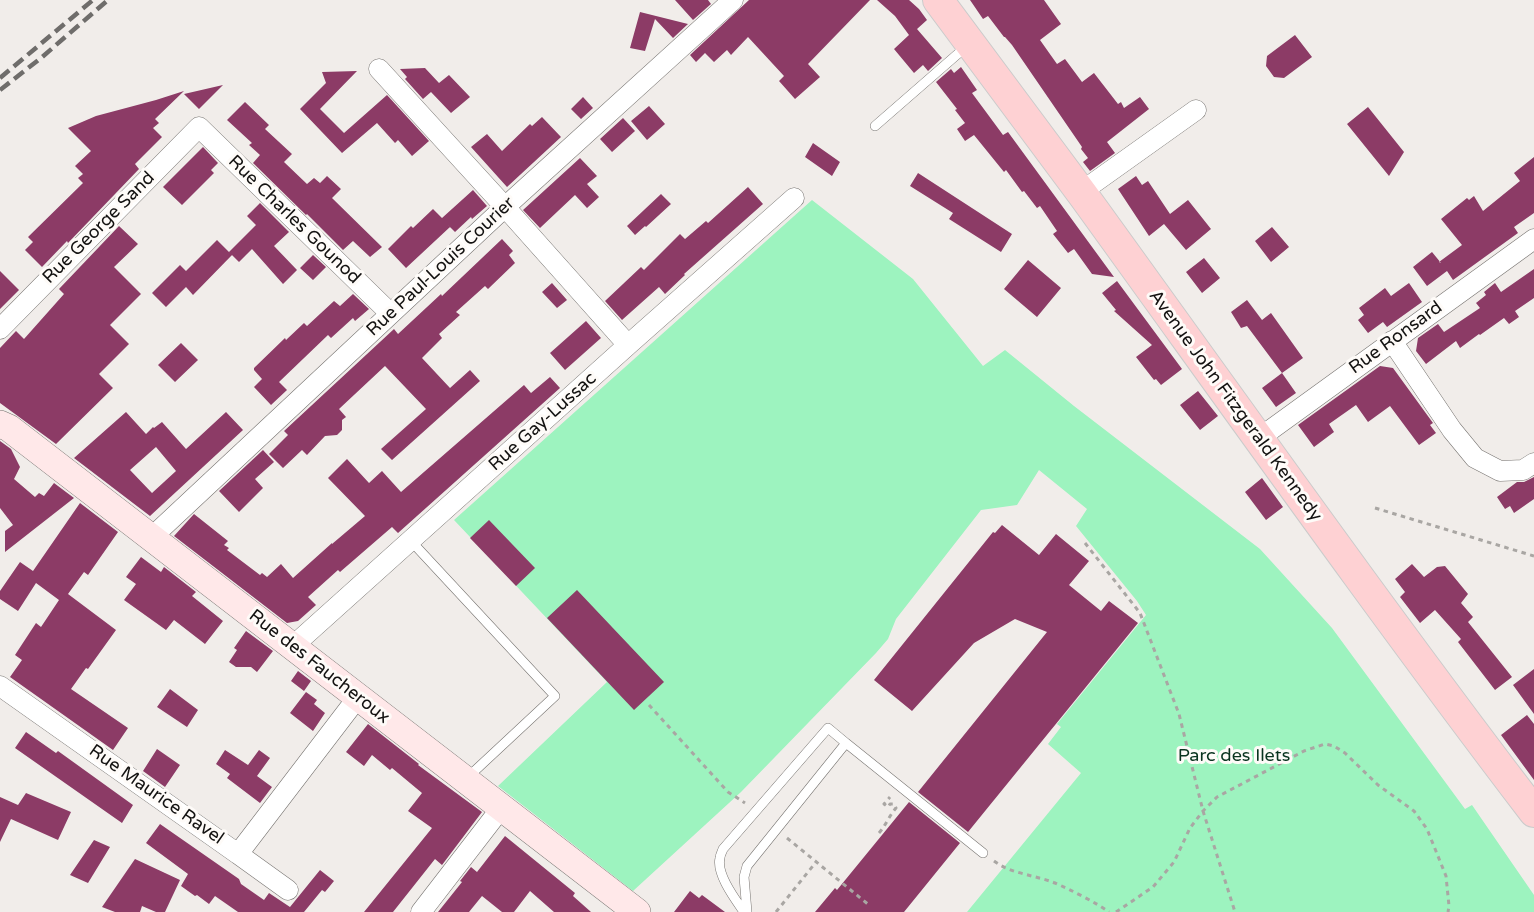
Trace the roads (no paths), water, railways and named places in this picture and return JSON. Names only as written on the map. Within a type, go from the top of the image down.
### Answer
[{"type":"main road","name":"Avenue John Fitzgerald Kennedy","points":[[938,0],[1081,192],[1414,652],[1534,812]]},
{"type":"street","name":"Rue Paul-Louis Courier","points":[[152,537],[725,2]]},
{"type":"street","points":[[379,69],[627,345]]},
{"type":"street","points":[[1081,192],[1197,110]]},
{"type":"street","name":"Rue Charles Gounod","points":[[199,127],[390,313]]},
{"type":"street","name":"Rue George Sand","points":[[0,329],[199,127]]},
{"type":"street","name":"Rue Gay-Lussac","points":[[293,646],[794,198]]},
{"type":"street","name":"Rue Ronsard","points":[[1258,439],[1534,239]]},
{"type":"street","points":[[1392,341],[1452,430],[1475,458],[1500,471],[1523,470],[1534,463]]},
{"type":"street","name":"Rue des Faucheroux","points":[[0,424],[9,428],[152,537],[637,912]]},
{"type":"street","name":"Rue Maurice Ravel","points":[[0,686],[238,854],[358,697]]},
{"type":"street","points":[[421,912],[502,807]]},
{"type":"street","points":[[238,854],[288,890]]},
{"type":"lane","points":[[874,126],[969,44]]},
{"type":"lane","points":[[411,541],[555,696],[465,780]]},
{"type":"lane","points":[[746,912],[729,889],[719,867],[719,858],[723,849],[828,728],[982,853]]},
{"type":"lane","points":[[746,912],[744,877],[747,866],[846,743]]},
{"type":"railway","points":[[0,78],[93,0]]},
{"type":"railway","points":[[0,90],[108,0]]},
{"type":"park label","name":"Parc des Ilets","points":[[1234,756]]}]
